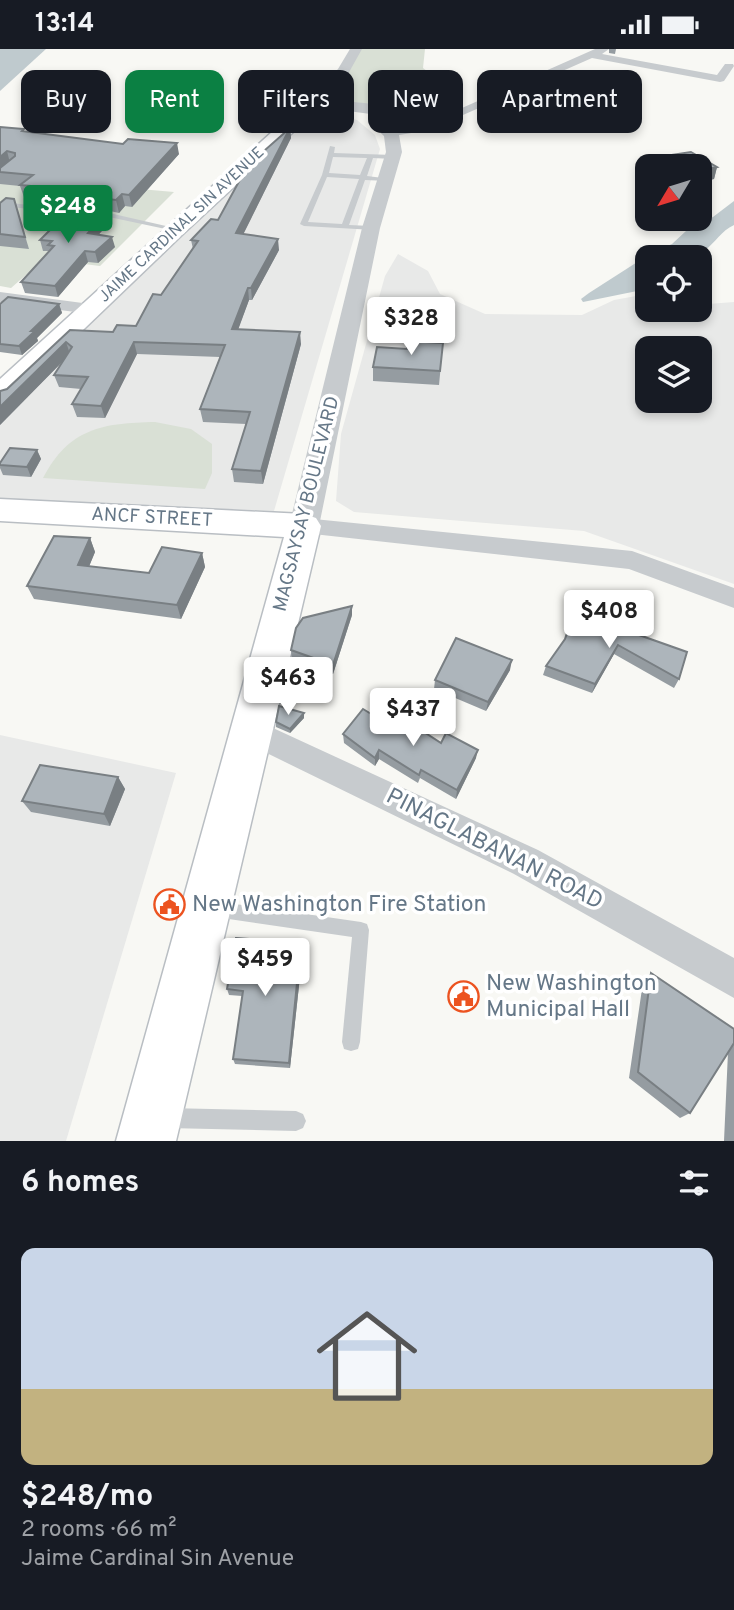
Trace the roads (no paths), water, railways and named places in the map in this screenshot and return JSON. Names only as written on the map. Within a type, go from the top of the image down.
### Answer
[{"type":"main road","name":"JAIME CARDINAL SIN AVENUE","points":[[0,394],[281,133]]},
{"type":"main road","name":"ANCF STREET","points":[[0,510],[304,526]]},
{"type":"main road","name":"MAGSAYSAY BOULEVARD","points":[[149,1129],[249,730],[304,526]]},
{"type":"street","name":"JAIME CARDINAL SIN AVENUE","points":[[344,70],[356,49]]},
{"type":"street","points":[[559,70],[604,49]]},
{"type":"street","points":[[593,55],[720,79],[727,66]]},
{"type":"street","points":[[463,109],[477,106]]},
{"type":"street","points":[[463,112],[477,106]]},
{"type":"street","points":[[386,161],[394,141],[388,133]]},
{"type":"street","points":[[386,161],[417,133]]},
{"type":"street","name":"MAGSAYSAY BOULEVARD","points":[[304,526],[386,161]]},
{"type":"street","points":[[0,297],[90,309]]},
{"type":"street","points":[[304,526],[632,560],[734,598]]},
{"type":"street","name":"PINAGLABANAN ROAD","points":[[249,730],[526,862],[734,979]]},
{"type":"lane","points":[[256,49],[262,49]]},
{"type":"lane","points":[[372,228],[304,224],[326,175],[331,151],[386,161]]},
{"type":"lane","points":[[344,227],[362,177],[386,161]]},
{"type":"lane","points":[[326,175],[362,177],[386,161]]},
{"type":"lane","points":[[0,204],[109,215],[175,229]]},
{"type":"lane","points":[[205,908],[361,930],[351,1042]]},
{"type":"lane","points":[[149,1129],[296,1121]]},
{"type":"place","name":"New Washington Fire Station","points":[[169,905]]},
{"type":"place","name":"New Washington Municipal Hall","points":[[463,997]]}]
